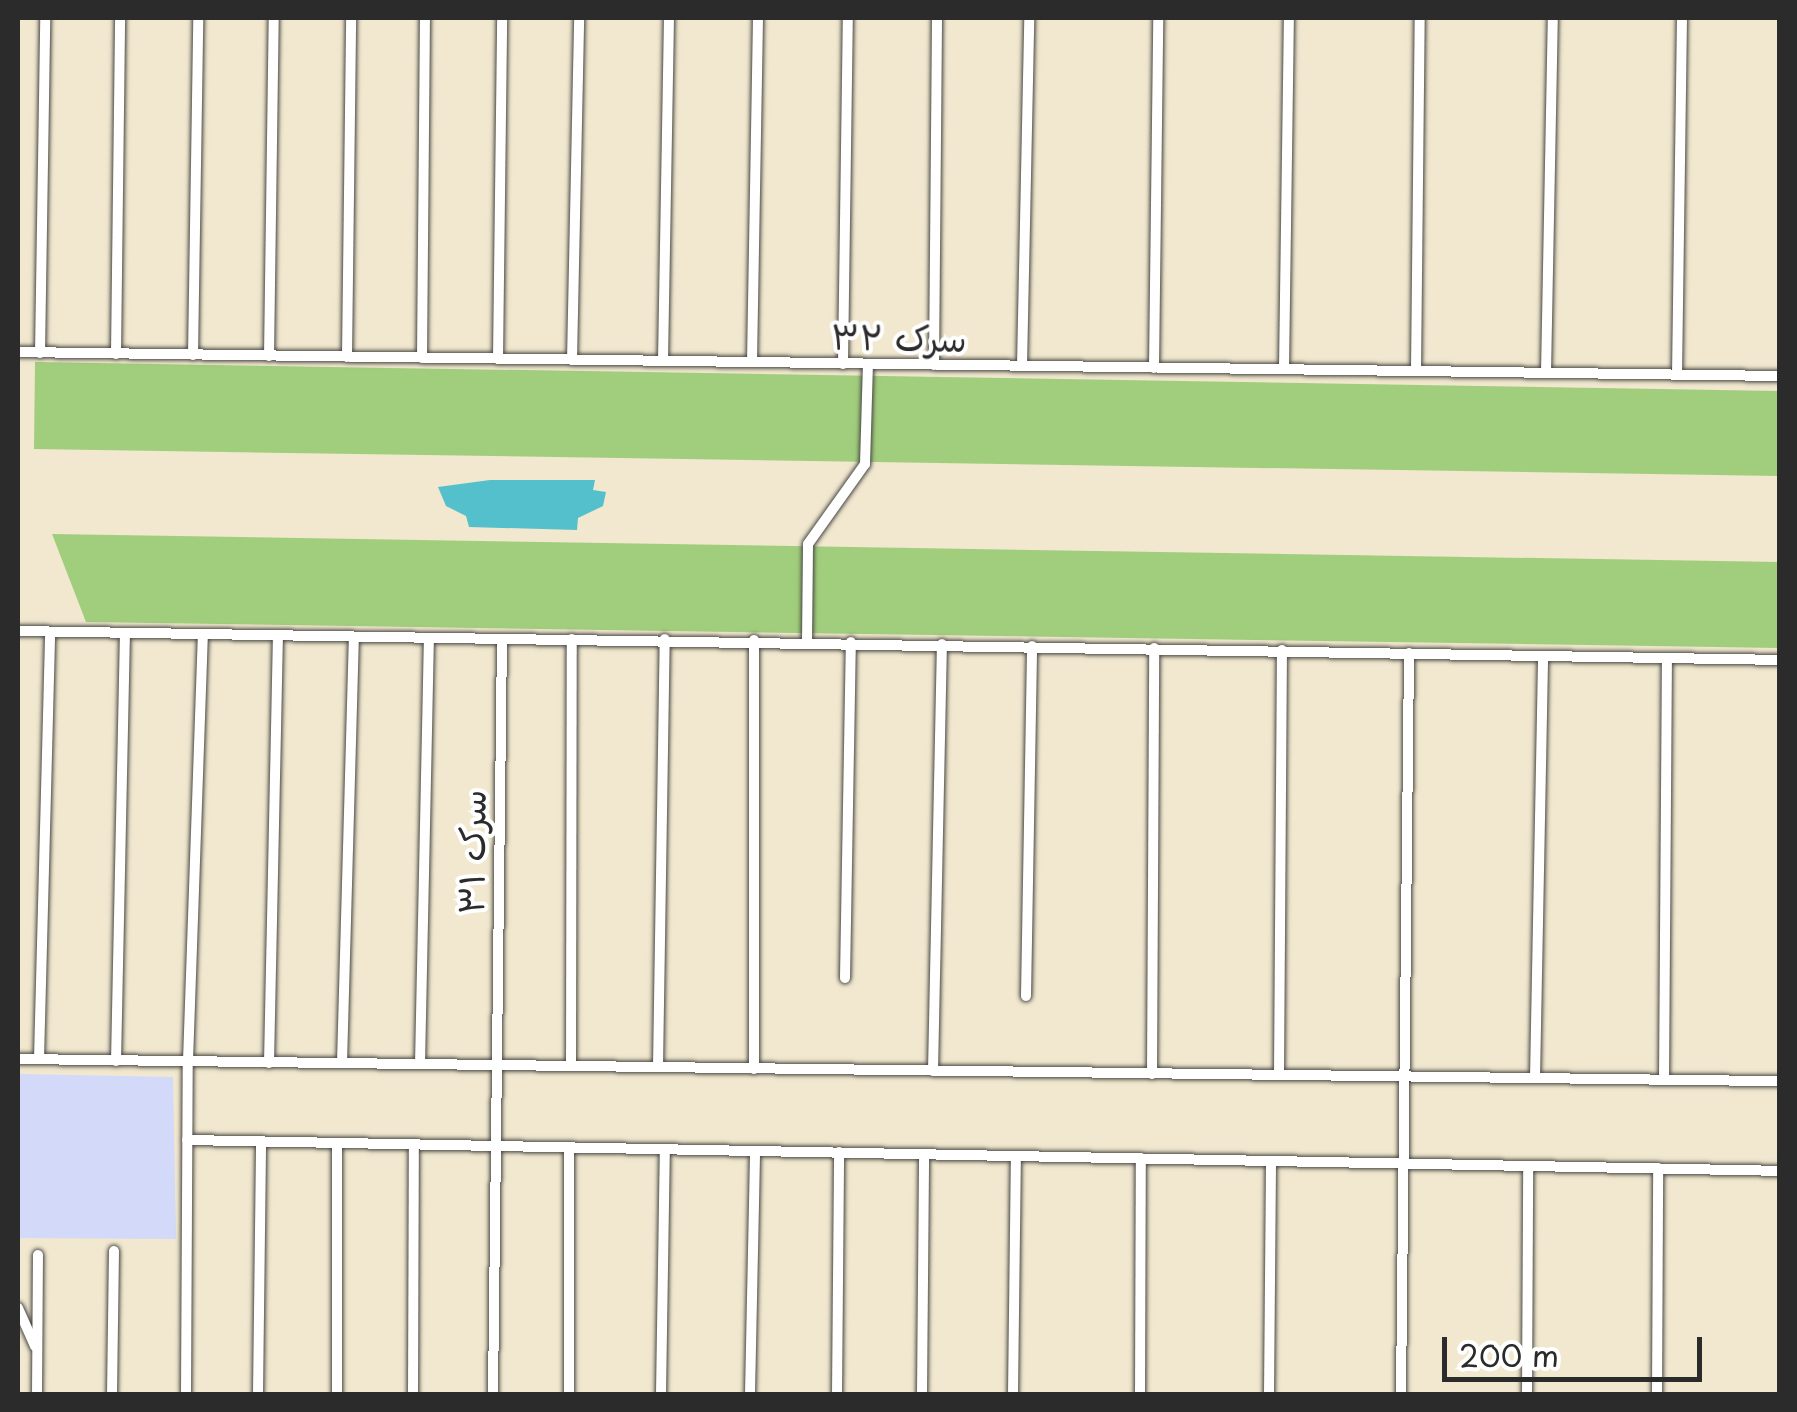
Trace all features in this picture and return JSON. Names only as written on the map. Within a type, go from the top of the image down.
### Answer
[{"type":"street","points":[[40,352],[46,18]]},
{"type":"street","points":[[116,354],[120,18]]},
{"type":"street","points":[[192,355],[198,18]]},
{"type":"street","points":[[268,356],[274,18]]},
{"type":"street","points":[[347,357],[351,18]]},
{"type":"street","points":[[422,358],[425,18]]},
{"type":"street","points":[[498,359],[502,18]]},
{"type":"street","points":[[572,360],[579,18]]},
{"type":"street","points":[[664,361],[669,18]]},
{"type":"street","points":[[752,362],[758,18]]},
{"type":"street","points":[[843,364],[848,18]]},
{"type":"street","points":[[934,365],[937,18]]},
{"type":"street","points":[[1022,366],[1028,18]]},
{"type":"street","points":[[1154,368],[1158,18]]},
{"type":"street","points":[[1284,370],[1289,18]]},
{"type":"street","points":[[1416,371],[1420,18]]},
{"type":"street","points":[[1546,373],[1552,18]]},
{"type":"street","points":[[1677,375],[1682,18]]},
{"type":"street","name":"سرک ۳۲","points":[[18,352],[1780,376]]},
{"type":"street","points":[[807,642],[808,544],[865,464],[868,364]]},
{"type":"street","points":[[18,631],[278,639],[754,640],[1780,660]]},
{"type":"street","points":[[39,1060],[50,632]]},
{"type":"street","points":[[116,1060],[125,634]]},
{"type":"street","points":[[186,1394],[188,1061],[203,636]]},
{"type":"street","points":[[420,1064],[430,638]]},
{"type":"street","points":[[269,1062],[278,639]]},
{"type":"street","points":[[342,1064],[354,639]]},
{"type":"street","name":"سرک ۳۱","points":[[493,1394],[502,639]]},
{"type":"street","points":[[571,1066],[572,639]]},
{"type":"street","points":[[658,1068],[665,639]]},
{"type":"street","points":[[754,640],[754,1068]]},
{"type":"street","points":[[845,978],[851,642]]},
{"type":"street","points":[[933,1071],[942,644]]},
{"type":"street","points":[[1026,996],[1032,646]]},
{"type":"street","points":[[1152,1074],[1154,648]]},
{"type":"street","points":[[1280,1075],[1282,650]]},
{"type":"street","points":[[1401,1394],[1407,1164],[1409,653]]},
{"type":"street","points":[[1535,1078],[1543,656]]},
{"type":"street","points":[[1664,1080],[1666,658]]},
{"type":"street","points":[[18,1059],[1780,1082]]},
{"type":"street","points":[[187,1140],[1780,1170]]},
{"type":"street","points":[[258,1394],[261,1141]]},
{"type":"street","points":[[337,1143],[338,1394]]},
{"type":"street","points":[[413,1394],[414,1144]]},
{"type":"street","points":[[569,1147],[569,1394]]},
{"type":"street","points":[[661,1394],[665,1149]]},
{"type":"street","points":[[750,1394],[755,1151]]},
{"type":"street","points":[[837,1394],[839,1152]]},
{"type":"street","points":[[922,1394],[924,1154]]},
{"type":"street","points":[[1014,1394],[1016,1156]]},
{"type":"street","points":[[1140,1394],[1141,1158]]},
{"type":"street","points":[[1269,1394],[1271,1161]]},
{"type":"street","points":[[1527,1394],[1528,1166]]},
{"type":"street","points":[[1657,1394],[1658,1168]]},
{"type":"street","points":[[112,1394],[114,1251]]},
{"type":"street","points":[[37,1394],[38,1255]]},
{"type":"street","points":[[18,1308],[38,1351]]},
{"type":"shaded area","points":[[18,1074],[173,1077],[176,1239],[18,1238]]},
{"type":"green space","points":[[35,362],[1780,391],[1779,476],[34,449]]},
{"type":"green space","points":[[52,534],[1779,562],[1779,648],[86,622]]},
{"type":"water","points":[[490,480],[595,480],[593,490],[606,492],[603,506],[578,518],[577,530],[469,527],[466,516],[446,506],[438,487]]}]
